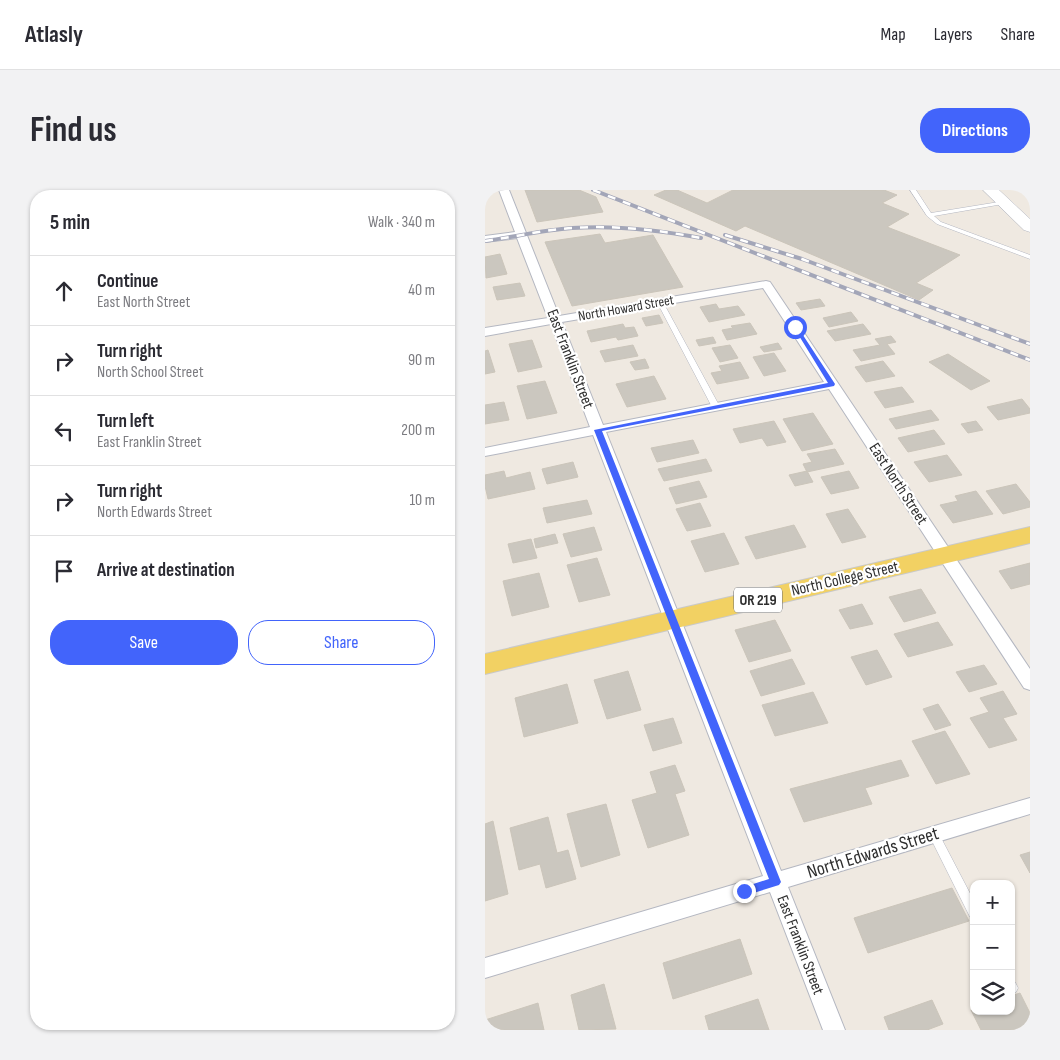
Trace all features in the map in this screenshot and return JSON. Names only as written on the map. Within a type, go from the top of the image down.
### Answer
[{"type":"main road","name":"North College Street","points":[[485,664],[1030,535]]},
{"type":"street","name":"East Franklin Street","points":[[504,190],[833,1030]]},
{"type":"street","points":[[990,190],[1030,227]]},
{"type":"street","points":[[485,239],[521,234]]},
{"type":"street","name":"North Howard Street","points":[[485,332],[766,284]]},
{"type":"street","name":"East North Street","points":[[766,284],[1030,683]]},
{"type":"street","points":[[485,452],[832,384]]},
{"type":"street","name":"North Edwards Street","points":[[485,968],[1030,806]]},
{"type":"lane","points":[[913,190],[929,215],[939,223],[1030,257]]},
{"type":"lane","points":[[929,215],[1003,202]]},
{"type":"lane","points":[[660,302],[716,407]]},
{"type":"lane","points":[[934,835],[970,905]]},
{"type":"building","points":[[525,190],[579,190],[596,197],[603,212],[537,222]]},
{"type":"building","points":[[666,190],[677,190],[707,203],[733,190],[884,190],[897,195],[882,203],[909,214],[887,227],[960,255],[916,283],[933,290],[919,300],[745,226],[736,231],[654,195]]},
{"type":"building","points":[[600,234],[605,243],[653,235],[683,287],[572,306],[545,242]]},
{"type":"building","points":[[500,254],[507,274],[486,278],[485,257]]},
{"type":"building","points":[[520,283],[525,296],[497,300],[493,287]]},
{"type":"building","points":[[820,299],[825,306],[801,310],[796,303]]},
{"type":"building","points":[[716,304],[719,309],[738,306],[745,315],[709,322],[700,307]]},
{"type":"building","points":[[851,312],[858,321],[829,327],[823,318]]},
{"type":"building","points":[[659,315],[663,323],[646,326],[642,318]]},
{"type":"building","points":[[750,323],[757,334],[727,340],[722,330],[733,328],[731,326]]},
{"type":"building","points":[[623,324],[625,328],[634,327],[638,336],[618,340],[616,337],[591,342],[587,331]]},
{"type":"building","points":[[863,324],[871,334],[835,341],[827,331]]},
{"type":"building","points":[[891,336],[896,342],[887,344],[895,354],[861,361],[853,350],[880,345],[875,339]]},
{"type":"building","points":[[713,337],[716,343],[699,346],[696,340]]},
{"type":"building","points":[[532,340],[542,367],[518,372],[509,344]]},
{"type":"building","points":[[778,343],[782,349],[764,352],[760,347]]},
{"type":"building","points":[[633,345],[638,356],[605,362],[600,351]]},
{"type":"building","points":[[730,345],[738,358],[720,362],[712,348]]},
{"type":"building","points":[[488,350],[495,372],[485,374],[485,351]]},
{"type":"building","points":[[774,353],[786,371],[764,376],[753,357]]},
{"type":"building","points":[[948,354],[990,381],[971,390],[929,362]]},
{"type":"building","points":[[645,359],[649,368],[635,370],[630,362]]},
{"type":"building","points":[[883,361],[895,376],[866,382],[855,367]]},
{"type":"building","points":[[740,362],[749,378],[717,384],[711,373],[722,371],[719,366]]},
{"type":"building","points":[[654,376],[666,399],[627,407],[616,384]]},
{"type":"building","points":[[545,381],[557,413],[527,419],[517,386]]},
{"type":"building","points":[[902,387],[914,402],[885,408],[874,392]]},
{"type":"building","points":[[1022,399],[1030,409],[1030,413],[998,420],[987,407]]},
{"type":"building","points":[[504,402],[509,420],[485,424],[485,405]]},
{"type":"building","points":[[931,410],[939,420],[896,429],[889,419]]},
{"type":"building","points":[[813,413],[833,444],[802,451],[783,419]]},
{"type":"building","points":[[774,421],[786,442],[767,446],[762,438],[740,443],[733,429]]},
{"type":"building","points":[[976,421],[983,430],[968,433],[961,424]]},
{"type":"building","points":[[934,430],[945,444],[908,452],[898,438]]},
{"type":"building","points":[[693,440],[699,453],[657,462],[651,448]]},
{"type":"building","points":[[835,449],[844,464],[807,472],[803,464],[812,462],[807,454]]},
{"type":"building","points":[[947,455],[962,475],[929,482],[914,462]]},
{"type":"building","points":[[706,459],[712,471],[664,481],[658,469]]},
{"type":"building","points":[[573,462],[578,477],[547,484],[542,469]]},
{"type":"building","points":[[504,471],[506,478],[530,472],[535,489],[488,499],[485,475]]},
{"type":"building","points":[[807,471],[813,482],[795,486],[789,475]]},
{"type":"building","points":[[849,471],[859,488],[831,494],[821,477]]},
{"type":"building","points":[[699,481],[707,497],[676,504],[669,488]]},
{"type":"building","points":[[1016,484],[1030,502],[1030,507],[1003,514],[986,491]]},
{"type":"building","points":[[976,491],[993,514],[953,523],[940,505],[958,501],[955,496]]},
{"type":"building","points":[[587,500],[592,514],[547,523],[543,508]]},
{"type":"building","points":[[700,503],[711,526],[687,531],[676,509]]},
{"type":"building","points":[[848,509],[866,537],[842,543],[826,514]]},
{"type":"building","points":[[794,525],[806,547],[756,559],[745,537]]},
{"type":"building","points":[[594,527],[602,550],[571,557],[563,534]]},
{"type":"building","points":[[724,533],[739,564],[705,572],[691,541]]},
{"type":"building","points":[[555,534],[558,543],[536,548],[534,539]]},
{"type":"building","points":[[531,539],[537,558],[513,563],[508,544]]},
{"type":"building","points":[[597,558],[610,595],[579,602],[567,565]]},
{"type":"building","points":[[1030,563],[1030,584],[1011,589],[999,571]]},
{"type":"building","points":[[539,573],[549,607],[512,616],[503,581]]},
{"type":"building","points":[[921,589],[936,613],[904,622],[889,597]]},
{"type":"building","points":[[862,604],[873,624],[850,629],[839,610]]},
{"type":"building","points":[[775,620],[791,651],[749,662],[735,630]]},
{"type":"building","points":[[938,622],[953,645],[908,657],[894,634]]},
{"type":"building","points":[[877,650],[892,677],[866,685],[851,657]]},
{"type":"building","points":[[792,659],[805,684],[761,696],[750,671]]},
{"type":"building","points":[[984,665],[997,684],[969,692],[956,672]]},
{"type":"building","points":[[628,671],[641,710],[607,719],[594,680]]},
{"type":"building","points":[[567,684],[578,723],[524,737],[515,698]]},
{"type":"building","points":[[1003,691],[1017,714],[1003,718],[1017,740],[989,748],[970,718],[989,712],[980,698]]},
{"type":"building","points":[[813,692],[828,723],[775,736],[762,705]]},
{"type":"building","points":[[938,704],[951,725],[935,730],[923,709]]},
{"type":"building","points":[[673,718],[682,743],[653,751],[644,725]]},
{"type":"building","points":[[945,731],[970,774],[936,784],[912,741]]},
{"type":"building","points":[[901,760],[909,776],[865,788],[872,804],[804,822],[790,789]]},
{"type":"building","points":[[675,765],[685,791],[675,794],[689,835],[648,848],[632,800],[657,793],[650,772]]},
{"type":"building","points":[[606,804],[620,855],[581,867],[567,814]]},
{"type":"building","points":[[548,817],[557,853],[568,850],[576,879],[546,888],[540,864],[519,870],[510,828]]},
{"type":"building","points":[[493,821],[508,894],[485,901],[485,824]]},
{"type":"building","points":[[1030,852],[1030,873],[1020,855]]},
{"type":"building","points":[[952,888],[969,921],[868,953],[854,918]]},
{"type":"building","points":[[740,939],[752,974],[673,999],[663,963]]},
{"type":"building","points":[[604,984],[616,1029],[579,1030],[571,995]]},
{"type":"building","points":[[1020,993],[1030,1013],[1030,1030],[981,1030],[974,1015],[1015,1015],[1015,995]]},
{"type":"building","points":[[758,999],[769,1030],[709,1030],[705,1016]]},
{"type":"building","points":[[932,1000],[943,1024],[927,1030],[889,1030],[884,1017]]},
{"type":"building","points":[[538,1003],[544,1030],[485,1030],[485,1020]]},
{"type":"railway","points":[[593,190],[1030,360]]},
{"type":"railway","points":[[485,241],[550,230],[588,227],[637,229],[701,238]]},
{"type":"railway","points":[[725,235],[802,259],[1030,344]]},
{"type":"route","points":[[744,891],[775,882],[598,430],[832,384],[795,327]]}]
